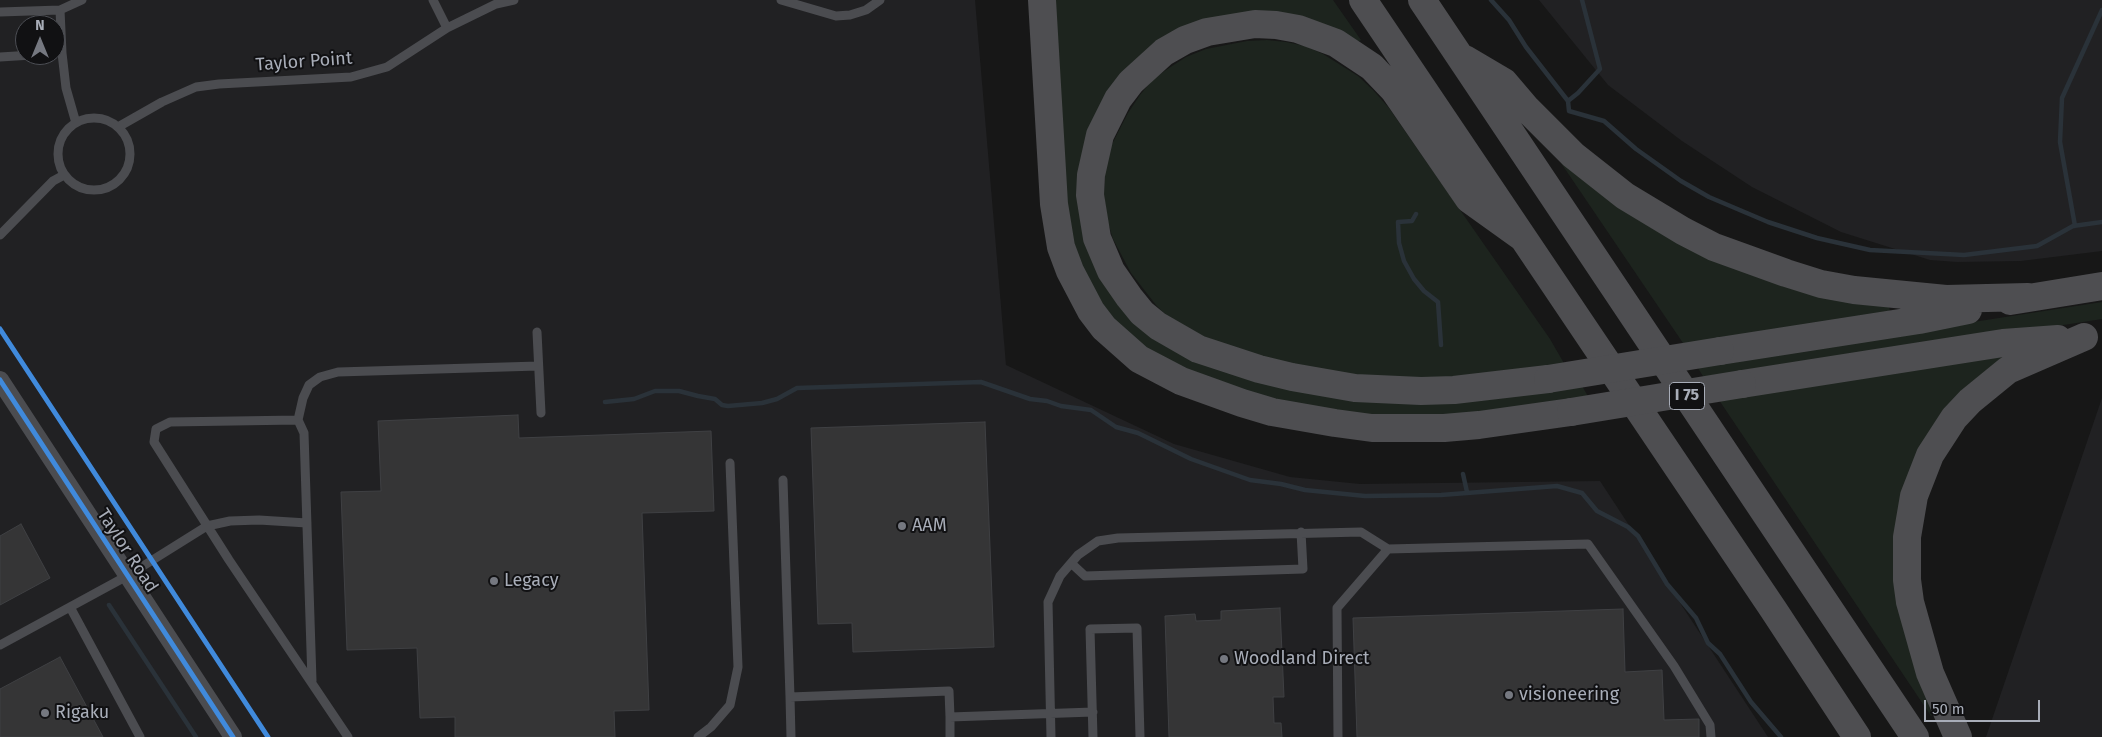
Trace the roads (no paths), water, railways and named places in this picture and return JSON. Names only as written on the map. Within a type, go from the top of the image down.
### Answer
[{"type":"highway","points":[[1042,0],[1054,204],[1061,247],[1070,272],[1091,311],[1104,328],[1139,359],[1180,381],[1242,403],[1272,412],[1335,424],[1390,428],[1479,426],[2003,344],[2093,335]]},
{"type":"highway","name":"I 75","points":[[1363,0],[1857,737]]},
{"type":"highway","name":"I 75","points":[[1422,0],[1915,737]]},
{"type":"highway","points":[[1522,237],[1469,199],[1394,90],[1372,67],[1336,43],[1298,29],[1276,25],[1255,24],[1207,32],[1185,40],[1164,52],[1131,82],[1118,99],[1100,136],[1091,175],[1091,202],[1097,238],[1111,272],[1142,313],[1158,326],[1198,349],[1259,369],[1300,379],[1355,388],[1421,391],[1454,390],[1548,379],[1919,320],[2028,297],[2102,286]]},
{"type":"highway","points":[[1459,55],[1504,82],[1527,110],[1573,155],[1625,196],[1683,231],[1714,247],[1786,273],[1822,284],[1854,290],[1946,299],[2028,297]]},
{"type":"highway","points":[[1958,737],[1930,673],[1910,602],[1907,580],[1907,537],[1914,496],[1930,455],[1954,418],[1970,400],[2008,370],[2093,335]]},
{"type":"street","name":"Taylor Road","points":[[0,380],[233,737]]},
{"type":"lane","points":[[0,12],[60,10],[82,0]]},
{"type":"lane","points":[[433,0],[447,28]]},
{"type":"lane","name":"Taylor Point","points":[[118,128],[162,102],[196,87],[219,84],[352,77],[387,67],[447,28],[496,4],[514,0]]},
{"type":"lane","points":[[781,0],[836,16],[850,15],[866,10],[880,0]]},
{"type":"lane","points":[[60,10],[60,15]]},
{"type":"lane","points":[[0,57],[15,56]]},
{"type":"lane","points":[[61,65],[76,123]]},
{"type":"lane","points":[[87,118],[109,121],[118,128],[125,136],[130,158],[126,169],[119,179],[109,186],[91,189],[73,183],[64,174],[59,163],[58,151],[61,139],[67,130],[87,118]]},
{"type":"lane","points":[[0,235],[53,181],[64,174]]},
{"type":"lane","points":[[537,332],[541,413]]},
{"type":"lane","points":[[312,681],[304,433],[298,420],[309,385],[320,377],[338,372],[538,366]]},
{"type":"lane","points":[[298,420],[170,422],[156,429],[154,442],[207,526],[348,737]]},
{"type":"lane","points":[[698,737],[712,727],[730,705],[738,667],[730,462]]},
{"type":"lane","points":[[783,480],[791,737]]},
{"type":"lane","points":[[0,645],[127,576],[207,526],[230,521],[259,520],[307,523]]},
{"type":"lane","points":[[1071,563],[1085,576],[1303,570],[1301,532]]},
{"type":"lane","points":[[1052,737],[1048,602],[1060,576],[1078,555],[1098,541],[1108,539],[1301,532],[1361,532],[1388,549],[1588,544],[1674,666],[1710,724],[1710,737]]},
{"type":"lane","points":[[1338,737],[1337,608],[1388,549]]},
{"type":"lane","points":[[70,607],[140,737]]},
{"type":"lane","points":[[1093,737],[1090,629],[1137,628],[1140,737]]},
{"type":"lane","points":[[790,697],[949,691],[950,737]]},
{"type":"lane","points":[[950,717],[1092,712]]},
{"type":"waterway","points":[[1491,0],[1509,20],[1526,47],[1568,101],[1569,111],[1604,121],[1636,149],[1681,181],[1709,197],[1768,222],[1817,238],[1870,250],[1964,255],[2037,246],[2073,226],[2102,222]]},
{"type":"waterway","points":[[1568,101],[1600,69],[1582,0]]},
{"type":"waterway","points":[[2075,226],[2060,142],[2062,98],[2102,10]]},
{"type":"waterway","points":[[1416,214],[1412,221],[1398,222],[1399,243],[1404,261],[1414,279],[1424,291],[1438,302],[1441,345]]},
{"type":"waterway","points":[[605,402],[634,399],[655,391],[679,391],[715,399],[722,405],[728,406],[762,403],[777,399],[797,388],[981,382],[1030,399],[1091,410],[1116,427],[1138,433],[1191,459],[1250,480],[1281,484],[1305,490],[1365,496],[1441,495],[1557,486],[1582,493],[1597,511],[1628,527],[1638,536],[1667,584],[1696,618],[1708,643],[1720,654],[1751,702],[1781,737]]},
{"type":"waterway","points":[[1463,474],[1467,492]]},
{"type":"waterway","points":[[109,605],[196,737]]},
{"type":"place","name":"AAM","points":[[902,526]]},
{"type":"place","name":"Legacy","points":[[494,581]]},
{"type":"place","name":"Woodland Direct","points":[[1224,659]]},
{"type":"place","name":"visioneering","points":[[1509,695]]},
{"type":"place","name":"Rigaku","points":[[45,713]]}]
